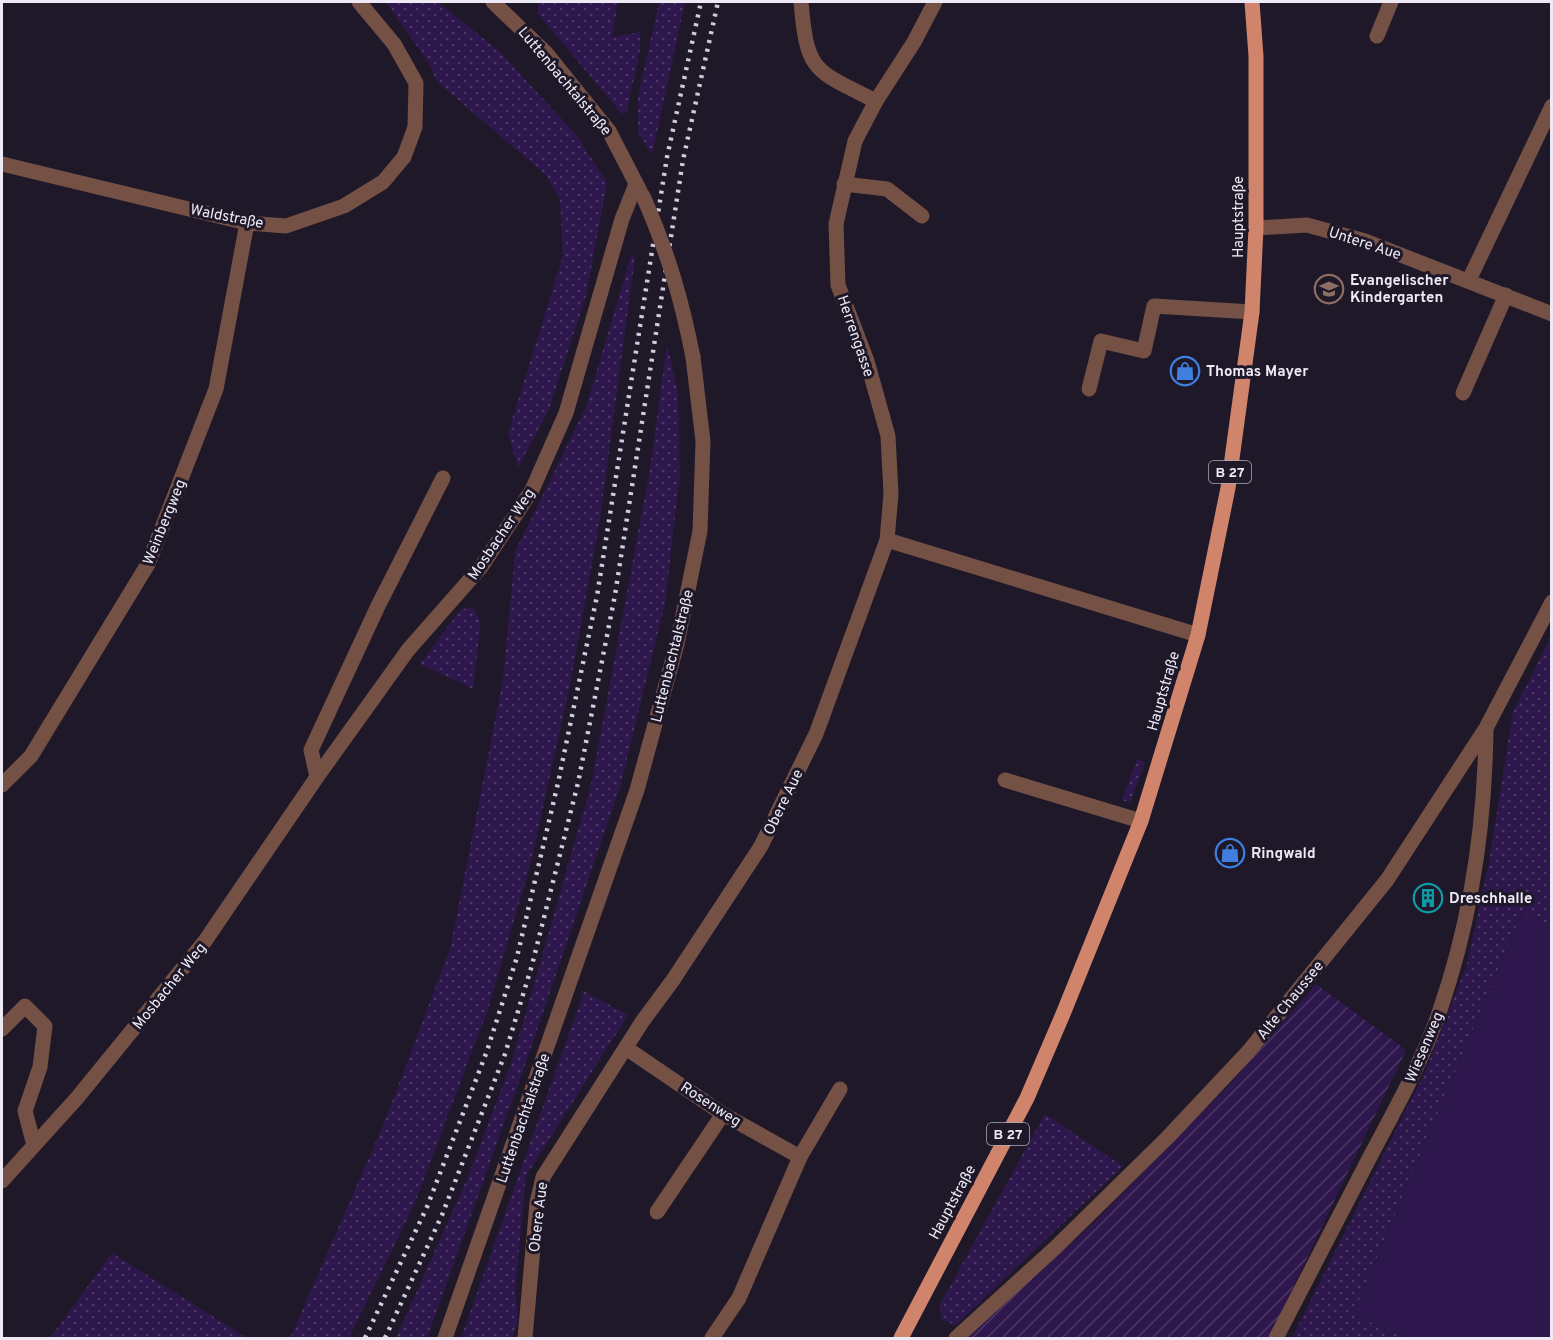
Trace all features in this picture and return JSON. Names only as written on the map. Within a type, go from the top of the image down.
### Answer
[{"type":"main road","name":"Hauptstraße","points":[[902,1338],[1027,1098],[1141,821],[1198,635],[1228,488],[1252,312],[1256,228],[1256,56],[1252,2]]},
{"type":"street","name":"Waldstraße","points":[[2,164],[247,223],[286,226],[344,206],[383,182],[404,157],[415,127],[416,83],[394,44],[359,2]]},
{"type":"street","points":[[801,2],[804,35],[810,59],[819,70],[876,101]]},
{"type":"street","name":"Herrengasse","points":[[887,540],[891,494],[888,436],[867,361],[838,285],[836,224],[855,141],[935,2]]},
{"type":"street","points":[[1377,36],[1390,2]]},
{"type":"street","name":"Luttenbachtalstraße","points":[[445,1338],[637,790],[677,644],[700,531],[703,441],[693,357],[681,295],[663,243],[609,131],[546,53],[501,4]]},
{"type":"street","points":[[1469,280],[1551,106]]},
{"type":"street","points":[[844,184],[887,189],[922,216]]},
{"type":"street","name":"Mosbacher Weg","points":[[2,1181],[77,1098],[205,941],[317,777],[408,650],[481,567],[532,490],[566,413],[622,219],[639,190]]},
{"type":"street","name":"Weinbergweg","points":[[2,785],[31,756],[148,564],[216,389],[247,223]]},
{"type":"street","name":"Untere Aue","points":[[1256,228],[1307,225],[1365,240],[1551,314]]},
{"type":"street","points":[[1463,393],[1506,295]]},
{"type":"street","points":[[1089,389],[1101,341],[1144,351],[1154,306],[1252,312]]},
{"type":"street","points":[[317,777],[311,750],[378,606],[443,478]]},
{"type":"street","points":[[887,540],[1198,635]]},
{"type":"street","name":"Obere Aue","points":[[525,1338],[537,1203],[543,1177],[761,846],[816,734],[887,540]]},
{"type":"street","name":"Alte Chaussee","points":[[956,1338],[1055,1248],[1168,1137],[1248,1052],[1387,880],[1486,728],[1551,602]]},
{"type":"street","name":"Wiesenweg","points":[[1276,1338],[1412,1078],[1439,1012],[1459,951],[1475,862],[1485,794],[1486,728]]},
{"type":"street","points":[[1005,780],[1141,821]]},
{"type":"street","points":[[2,1029],[25,1006],[45,1026],[40,1067],[25,1111],[34,1145]]},
{"type":"street","name":"Rosenweg","points":[[626,1048],[723,1114],[800,1157]]},
{"type":"street","points":[[712,1338],[739,1298],[800,1157],[840,1089]]},
{"type":"street","points":[[657,1212],[723,1114]]},
{"type":"shaded area","points":[[386,2],[438,2],[500,52],[577,136],[607,183],[586,296],[549,409],[518,468],[508,433],[563,256],[560,200],[546,175],[436,81],[429,63]]},
{"type":"shaded area","points":[[538,2],[618,2],[612,37],[640,32],[640,51],[628,110],[622,114],[538,14]]},
{"type":"shaded area","points":[[659,2],[685,2],[652,155],[638,132],[638,96]]},
{"type":"shaded area","points":[[631,256],[635,257],[600,519],[571,680],[530,866],[488,1009],[415,1203],[349,1338],[290,1338],[383,1126],[450,949],[503,680],[515,552],[586,407]]},
{"type":"shaded area","points":[[667,344],[678,393],[680,474],[665,604],[620,787],[525,1065],[427,1338],[396,1338],[467,1179],[511,1064],[591,785],[650,469]]},
{"type":"shaded area","points":[[473,608],[481,622],[473,689],[420,664],[461,609]]},
{"type":"shaded area","points":[[1551,636],[1551,925],[1522,913],[1353,1315],[1409,1338],[1292,1338],[1425,1072],[1467,964],[1489,862],[1513,712]]},
{"type":"shaded area","points":[[1137,759],[1145,762],[1130,803],[1122,800]]},
{"type":"shaded area","points":[[1522,912],[1551,925],[1551,1338],[1409,1338],[1353,1315]]},
{"type":"shaded area","points":[[1316,984],[1406,1050],[1269,1338],[963,1338],[1080,1236],[1230,1084]]},
{"type":"shaded area","points":[[584,991],[628,1015],[526,1176],[515,1292],[518,1321],[512,1338],[461,1338]]},
{"type":"shaded area","points":[[1045,1114],[1123,1166],[956,1325],[942,1320],[939,1306]]},
{"type":"shaded area","points":[[112,1253],[247,1338],[50,1338]]},
{"type":"railway","points":[[365,1338],[427,1207],[487,1051],[517,957],[558,783],[597,596],[667,157],[701,2]]},
{"type":"railway","points":[[385,1338],[442,1215],[505,1054],[532,965],[578,783],[615,595],[683,160],[718,2]]},
{"type":"place","name":"Evangelischer Kindergarten","points":[[1329,289]]},
{"type":"place","name":"Thomas Mayer","points":[[1185,371]]},
{"type":"place","name":"Ringwald","points":[[1230,853]]},
{"type":"place","name":"Dreschhalle","points":[[1428,898]]}]
